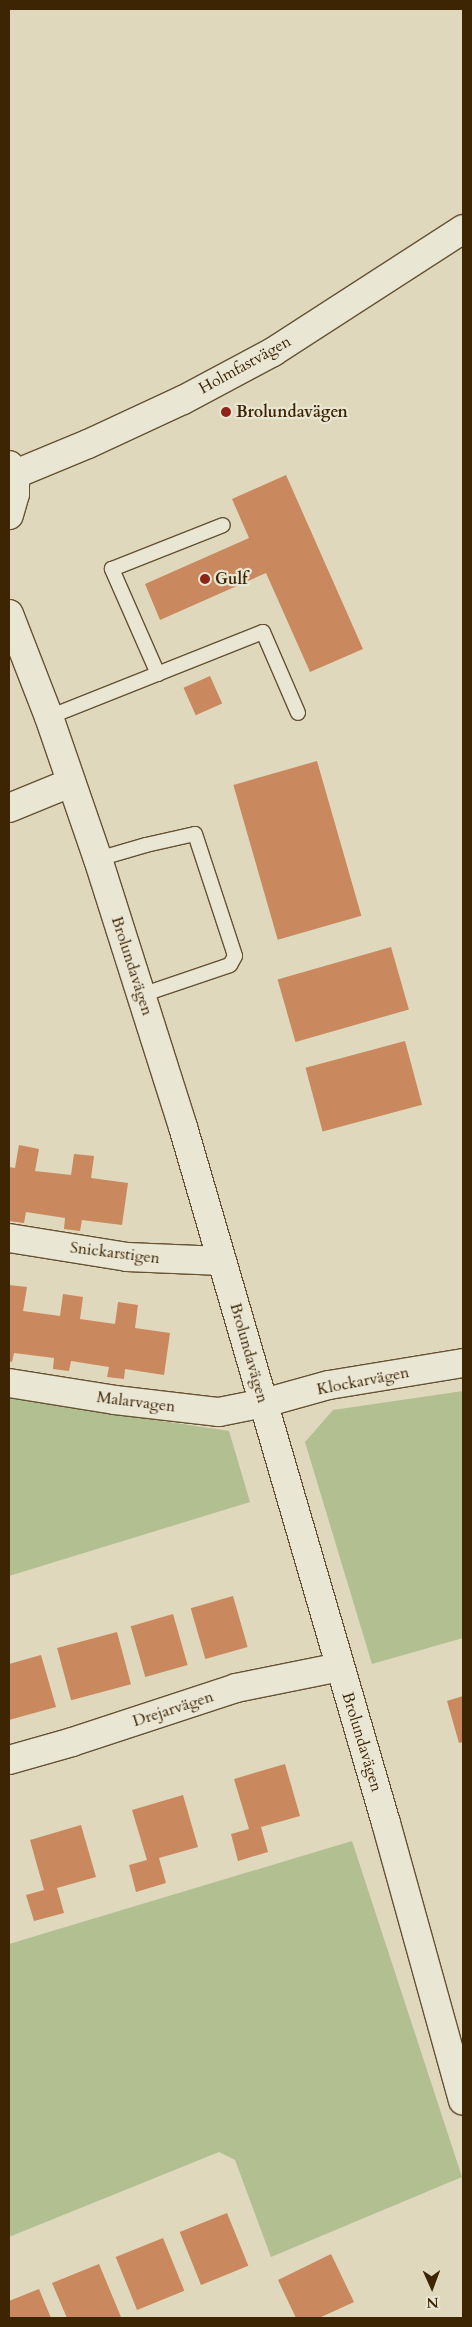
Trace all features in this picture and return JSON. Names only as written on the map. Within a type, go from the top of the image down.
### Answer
[{"type":"street","name":"Holmfastvägen","points":[[9,515],[15,494],[11,470],[88,444],[183,400],[273,352],[463,229]]},
{"type":"street","name":"Brolundavägen","points":[[9,614],[49,718],[70,783],[98,859],[142,995],[264,1403],[389,1832],[463,2101]]},
{"type":"street","points":[[9,808],[70,783]]},
{"type":"street","name":"Snickarstigen","points":[[9,1238],[127,1257],[222,1261]]},
{"type":"street","name":"Klockarvägen","points":[[264,1403],[330,1385],[463,1363]]},
{"type":"street","name":"Malarvagen","points":[[9,1383],[115,1400],[220,1412],[264,1403]]},
{"type":"street","name":"Drejarvägen","points":[[9,1760],[72,1742],[236,1688],[340,1667]]},
{"type":"lane","points":[[158,674],[112,570],[223,525]]},
{"type":"lane","points":[[49,718],[263,632],[298,713]]},
{"type":"lane","points":[[98,859],[146,844],[194,834],[235,956],[230,965],[142,995]]},
{"type":"green space","points":[[463,1391],[463,1638],[372,1664],[305,1442],[333,1410]]},
{"type":"green space","points":[[9,1398],[229,1431],[250,1502],[9,1576]]},
{"type":"green space","points":[[352,1841],[462,2177],[271,2257],[235,2160],[219,2152],[9,2237],[9,1944]]},
{"type":"building","name":"Gulf","points":[[286,475],[363,649],[310,672],[266,573],[160,620],[145,584],[249,538],[232,499]]},
{"type":"building","points":[[210,676],[222,703],[196,715],[184,688]]},
{"type":"building","points":[[317,761],[361,916],[278,940],[233,785]]},
{"type":"building","points":[[391,947],[409,1009],[295,1042],[278,980]]},
{"type":"building","points":[[405,1041],[422,1105],[323,1131],[306,1068]]},
{"type":"building","points":[[19,1145],[39,1149],[35,1171],[71,1175],[74,1154],[94,1156],[91,1178],[128,1183],[122,1225],[82,1220],[80,1231],[64,1229],[65,1218],[26,1212],[24,1223],[9,1221],[9,1167],[15,1168]]},
{"type":"building","points":[[9,1285],[27,1287],[23,1311],[60,1316],[63,1294],[83,1297],[80,1319],[115,1324],[118,1302],[138,1305],[135,1328],[170,1333],[164,1375],[125,1369],[124,1379],[107,1377],[109,1367],[71,1361],[69,1371],[53,1369],[54,1358],[14,1353],[12,1362],[9,1361]]},
{"type":"building","points":[[233,1596],[248,1647],[205,1659],[191,1608]]},
{"type":"building","points":[[173,1614],[188,1665],[145,1677],[131,1626]]},
{"type":"building","points":[[117,1632],[131,1684],[71,1700],[57,1648]]},
{"type":"building","points":[[41,1655],[56,1707],[9,1720],[9,1664]]},
{"type":"building","points":[[463,1696],[463,1742],[459,1743],[447,1701]]},
{"type":"building","points":[[285,1764],[300,1816],[261,1827],[268,1852],[238,1861],[231,1834],[249,1829],[234,1779]]},
{"type":"building","points":[[183,1795],[198,1847],[159,1858],[166,1883],[136,1892],[129,1865],[147,1860],[132,1810]]},
{"type":"building","points":[[81,1825],[96,1877],[57,1888],[64,1913],[34,1921],[26,1895],[44,1890],[30,1840]]},
{"type":"building","points":[[227,2213],[248,2266],[201,2285],[180,2232]]},
{"type":"building","points":[[163,2238],[184,2291],[137,2310],[116,2257]]},
{"type":"building","points":[[331,2254],[354,2302],[319,2318],[296,2318],[278,2280]]},
{"type":"building","points":[[99,2264],[121,2317],[67,2318],[52,2283]]},
{"type":"building","points":[[39,2289],[51,2318],[9,2318],[9,2301]]},
{"type":"place","name":"Brolundavägen","points":[[226,412]]},
{"type":"place","name":"Gulf","points":[[205,579]]}]
